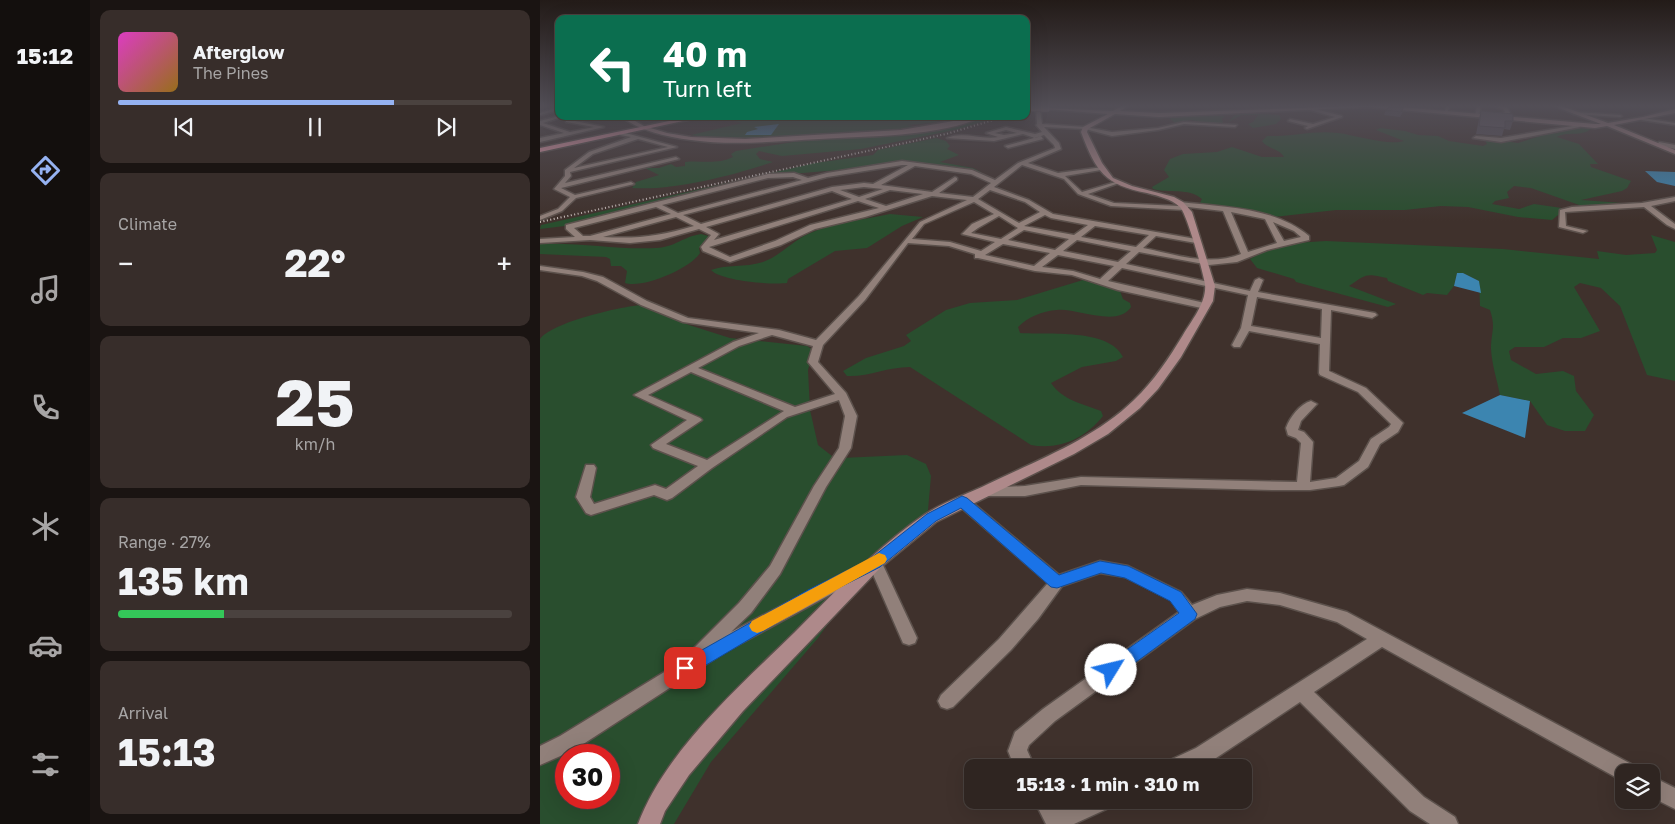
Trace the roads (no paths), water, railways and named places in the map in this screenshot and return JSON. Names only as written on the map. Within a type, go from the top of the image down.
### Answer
[{"type":"highway","points":[[540,150],[573,143]]},
{"type":"street","points":[[567,171],[579,160],[596,150],[617,143]]},
{"type":"street","points":[[567,171],[674,147],[661,143]]},
{"type":"street","points":[[1008,146],[1019,143]]},
{"type":"street","points":[[685,668],[745,608],[775,570],[798,532],[820,486],[845,448],[851,416],[842,395],[813,362],[818,344],[862,298],[901,246],[908,241],[922,223],[974,199],[1022,163],[1058,149],[1056,143]]},
{"type":"street","points":[[649,824],[656,805],[687,760],[736,704],[875,563],[931,518],[962,501],[1069,451],[1103,431],[1136,405],[1154,386],[1175,357],[1206,306],[1209,284],[1183,206],[1163,195],[1117,182],[1101,168],[1089,143]]},
{"type":"street","points":[[1659,144],[1675,147]]},
{"type":"street","points":[[1659,144],[1675,152]]},
{"type":"street","points":[[561,186],[676,159]]},
{"type":"street","points":[[874,186],[916,163]]},
{"type":"street","points":[[590,238],[807,180],[851,170],[916,163],[952,171],[972,172],[992,185],[1027,201],[1042,213],[1092,224],[1196,241]]},
{"type":"street","points":[[540,241],[590,238],[646,241],[832,189],[855,185],[894,188],[974,199],[1021,227],[1202,262],[1218,262],[1306,238],[1293,228],[1268,218],[1226,209],[1113,205],[1082,194],[1059,175],[1022,163]]},
{"type":"street","points":[[1059,175],[1101,168]]},
{"type":"street","points":[[866,169],[890,178]]},
{"type":"street","points":[[567,171],[568,176],[557,189],[574,197]]},
{"type":"street","points":[[581,238],[568,228],[768,176],[794,175],[887,209]]},
{"type":"street","points":[[657,205],[715,234],[707,244],[706,249],[730,260],[806,230],[887,209],[934,193],[955,179]]},
{"type":"street","points":[[1082,194],[1117,182]]},
{"type":"street","points":[[540,218],[554,214],[574,197],[631,184]]},
{"type":"street","points":[[707,244],[894,188]]},
{"type":"street","points":[[716,190],[769,214]]},
{"type":"street","points":[[1583,231],[1563,227],[1562,211],[1646,204],[1675,199]]},
{"type":"street","points":[[1646,204],[1675,227]]},
{"type":"street","points":[[1226,209],[1245,255]]},
{"type":"street","points":[[1042,213],[978,256],[1035,268],[1073,273],[1206,306]]},
{"type":"street","points":[[998,214],[975,226],[966,234],[1253,294],[1372,316]]},
{"type":"street","points":[[777,217],[806,230]]},
{"type":"street","points":[[1268,218],[1281,244]]},
{"type":"street","points":[[1035,268],[1092,224]]},
{"type":"street","points":[[1104,282],[1154,234]]},
{"type":"street","points":[[908,241],[950,244],[982,254]]},
{"type":"street","points":[[540,268],[583,274],[600,279],[644,303],[686,320],[772,332],[818,344]]},
{"type":"street","points":[[1237,345],[1246,328],[1253,294],[1259,280]]},
{"type":"street","points":[[978,494],[1025,491],[1081,481],[1110,480],[1184,485],[1303,486],[1339,482],[1357,471],[1364,464],[1375,442],[1394,429],[1397,423],[1362,390],[1324,373],[1327,308]]},
{"type":"street","points":[[1246,328],[1326,342]]},
{"type":"street","points":[[708,465],[657,444],[696,420],[639,395],[736,344],[772,332]]},
{"type":"street","points":[[690,368],[794,411]]},
{"type":"street","points":[[590,468],[583,497],[590,510],[655,490],[667,494],[783,415],[842,395]]},
{"type":"street","points":[[1303,486],[1307,442],[1300,435],[1292,432],[1291,427],[1310,404]]},
{"type":"street","points":[[962,501],[1057,582]]},
{"type":"street","points":[[540,756],[567,743],[685,668],[814,594],[875,563]]},
{"type":"street","points":[[875,563],[909,638]]},
{"type":"street","points":[[947,701],[1002,649],[1037,609],[1057,582],[1100,567],[1128,572],[1176,596],[1189,614]]},
{"type":"street","points":[[1021,759],[1017,751],[1022,739],[1049,715],[1189,614],[1217,601],[1247,595],[1280,599],[1341,616],[1615,766]]},
{"type":"street","points":[[1194,759],[1381,639]]},
{"type":"street","points":[[1301,691],[1417,804],[1448,824]]},
{"type":"street","points":[[1660,791],[1675,799]]},
{"type":"street","points":[[1049,809],[1056,822],[1084,809]]},
{"type":"water","points":[[1645,171],[1675,172],[1675,186],[1657,182]]},
{"type":"water","points":[[1457,273],[1463,273],[1479,281],[1481,293],[1454,286]]},
{"type":"water","points":[[1500,395],[1530,401],[1525,438],[1462,413]]},
{"type":"railway","points":[[540,222],[902,143]]}]
